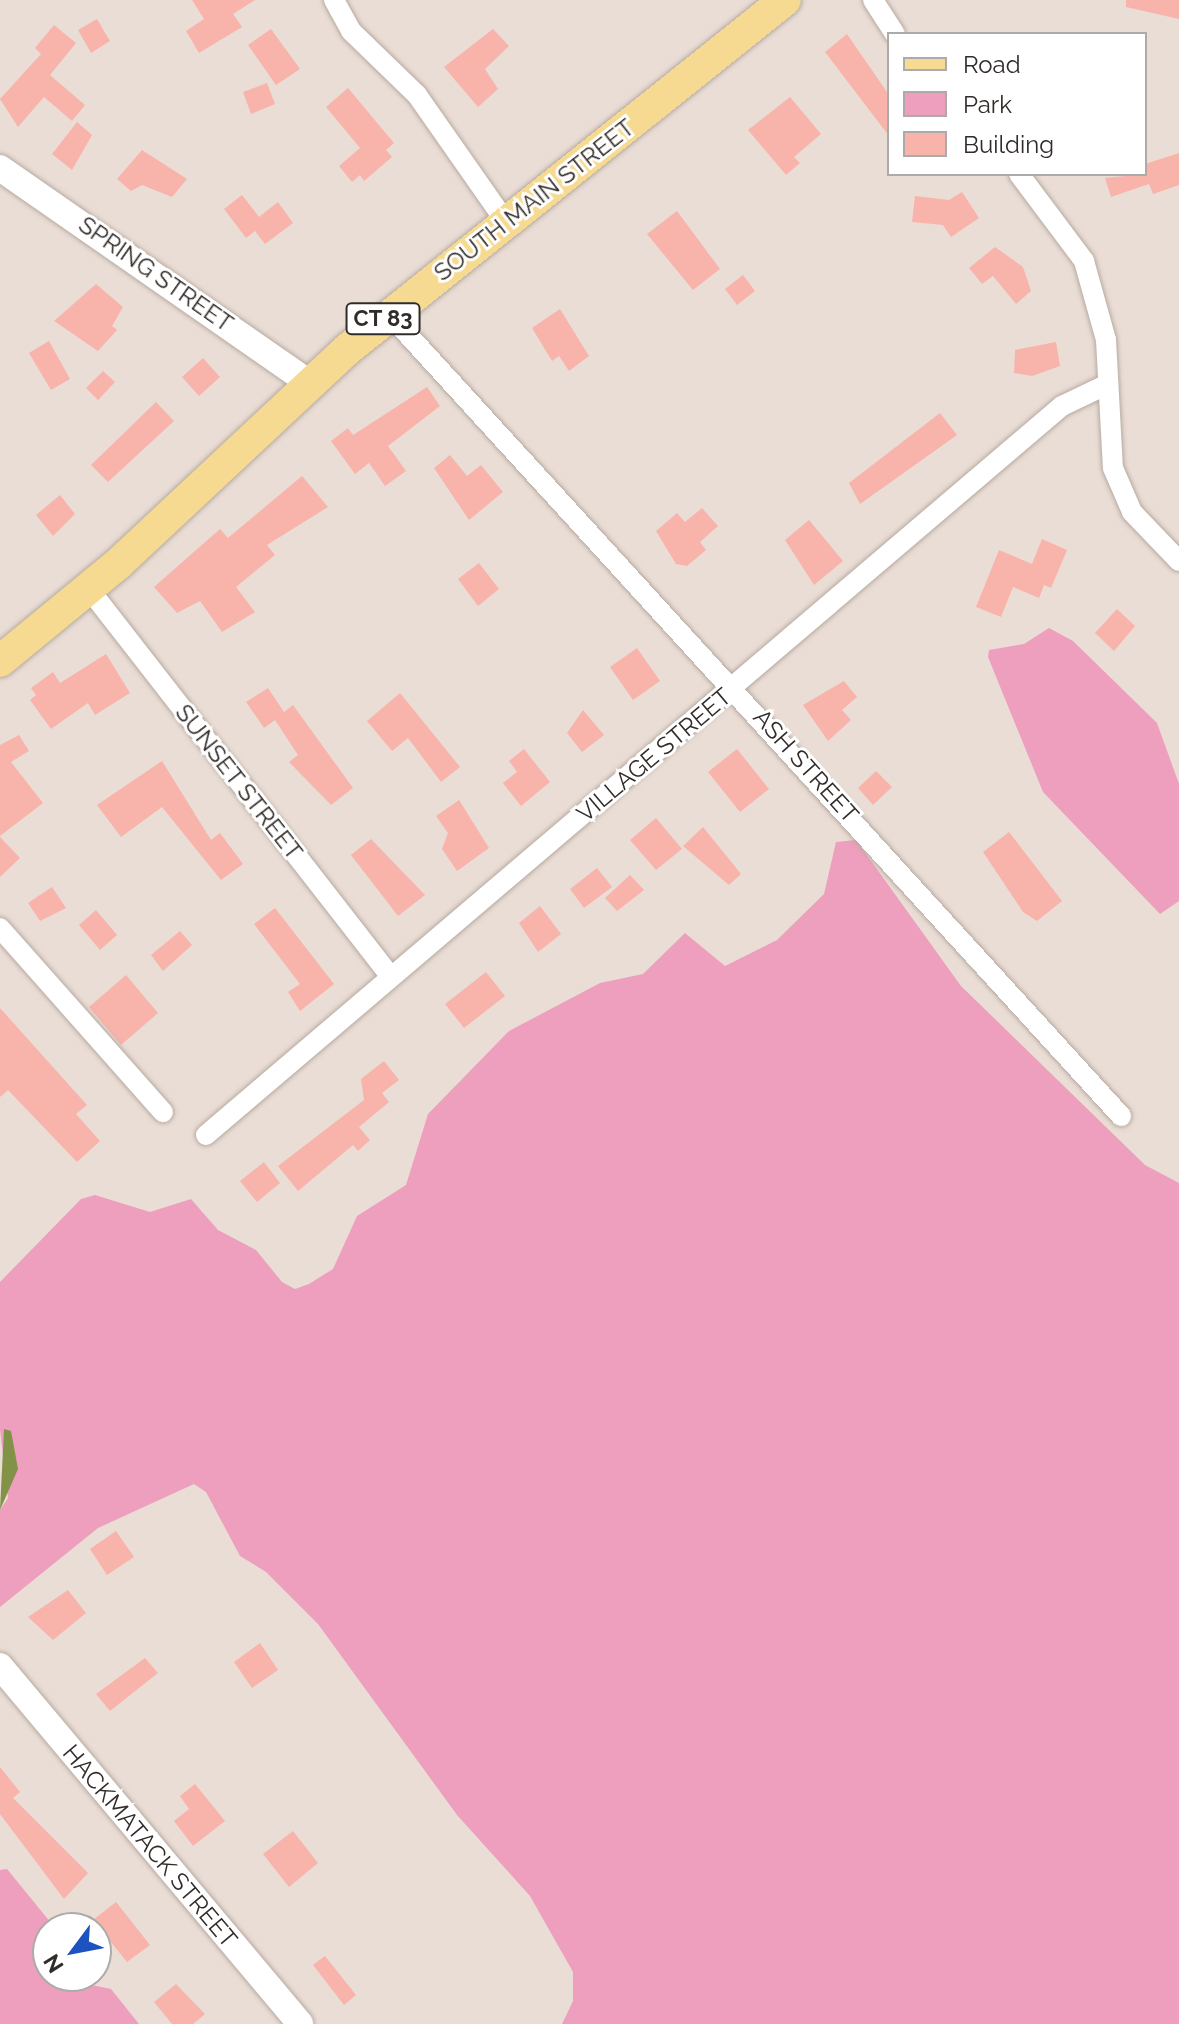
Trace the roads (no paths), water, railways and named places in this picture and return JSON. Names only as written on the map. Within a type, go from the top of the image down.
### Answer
[{"type":"main road","name":"SOUTH MAIN STREET","points":[[0,661],[89,589],[309,383],[389,314],[785,0]]},
{"type":"street","points":[[334,0],[351,31],[417,95],[506,222]]},
{"type":"street","points":[[873,0],[894,32]]},
{"type":"street","name":"SPRING STREET","points":[[0,168],[309,383]]},
{"type":"street","points":[[1020,176],[1084,261],[1106,340],[1108,384],[1121,489],[1179,561]]},
{"type":"street","name":"ASH STREET","points":[[389,314],[735,687],[1121,1116]]},
{"type":"street","name":"VILLAGE STREET","points":[[206,1135],[389,974],[735,687],[1062,406],[1108,384]]},
{"type":"street","name":"SUNSET STREET","points":[[89,589],[389,974]]},
{"type":"street","points":[[0,928],[163,1112]]},
{"type":"street","name":"HACKMATACK STREET","points":[[0,1666],[300,2024]]}]
